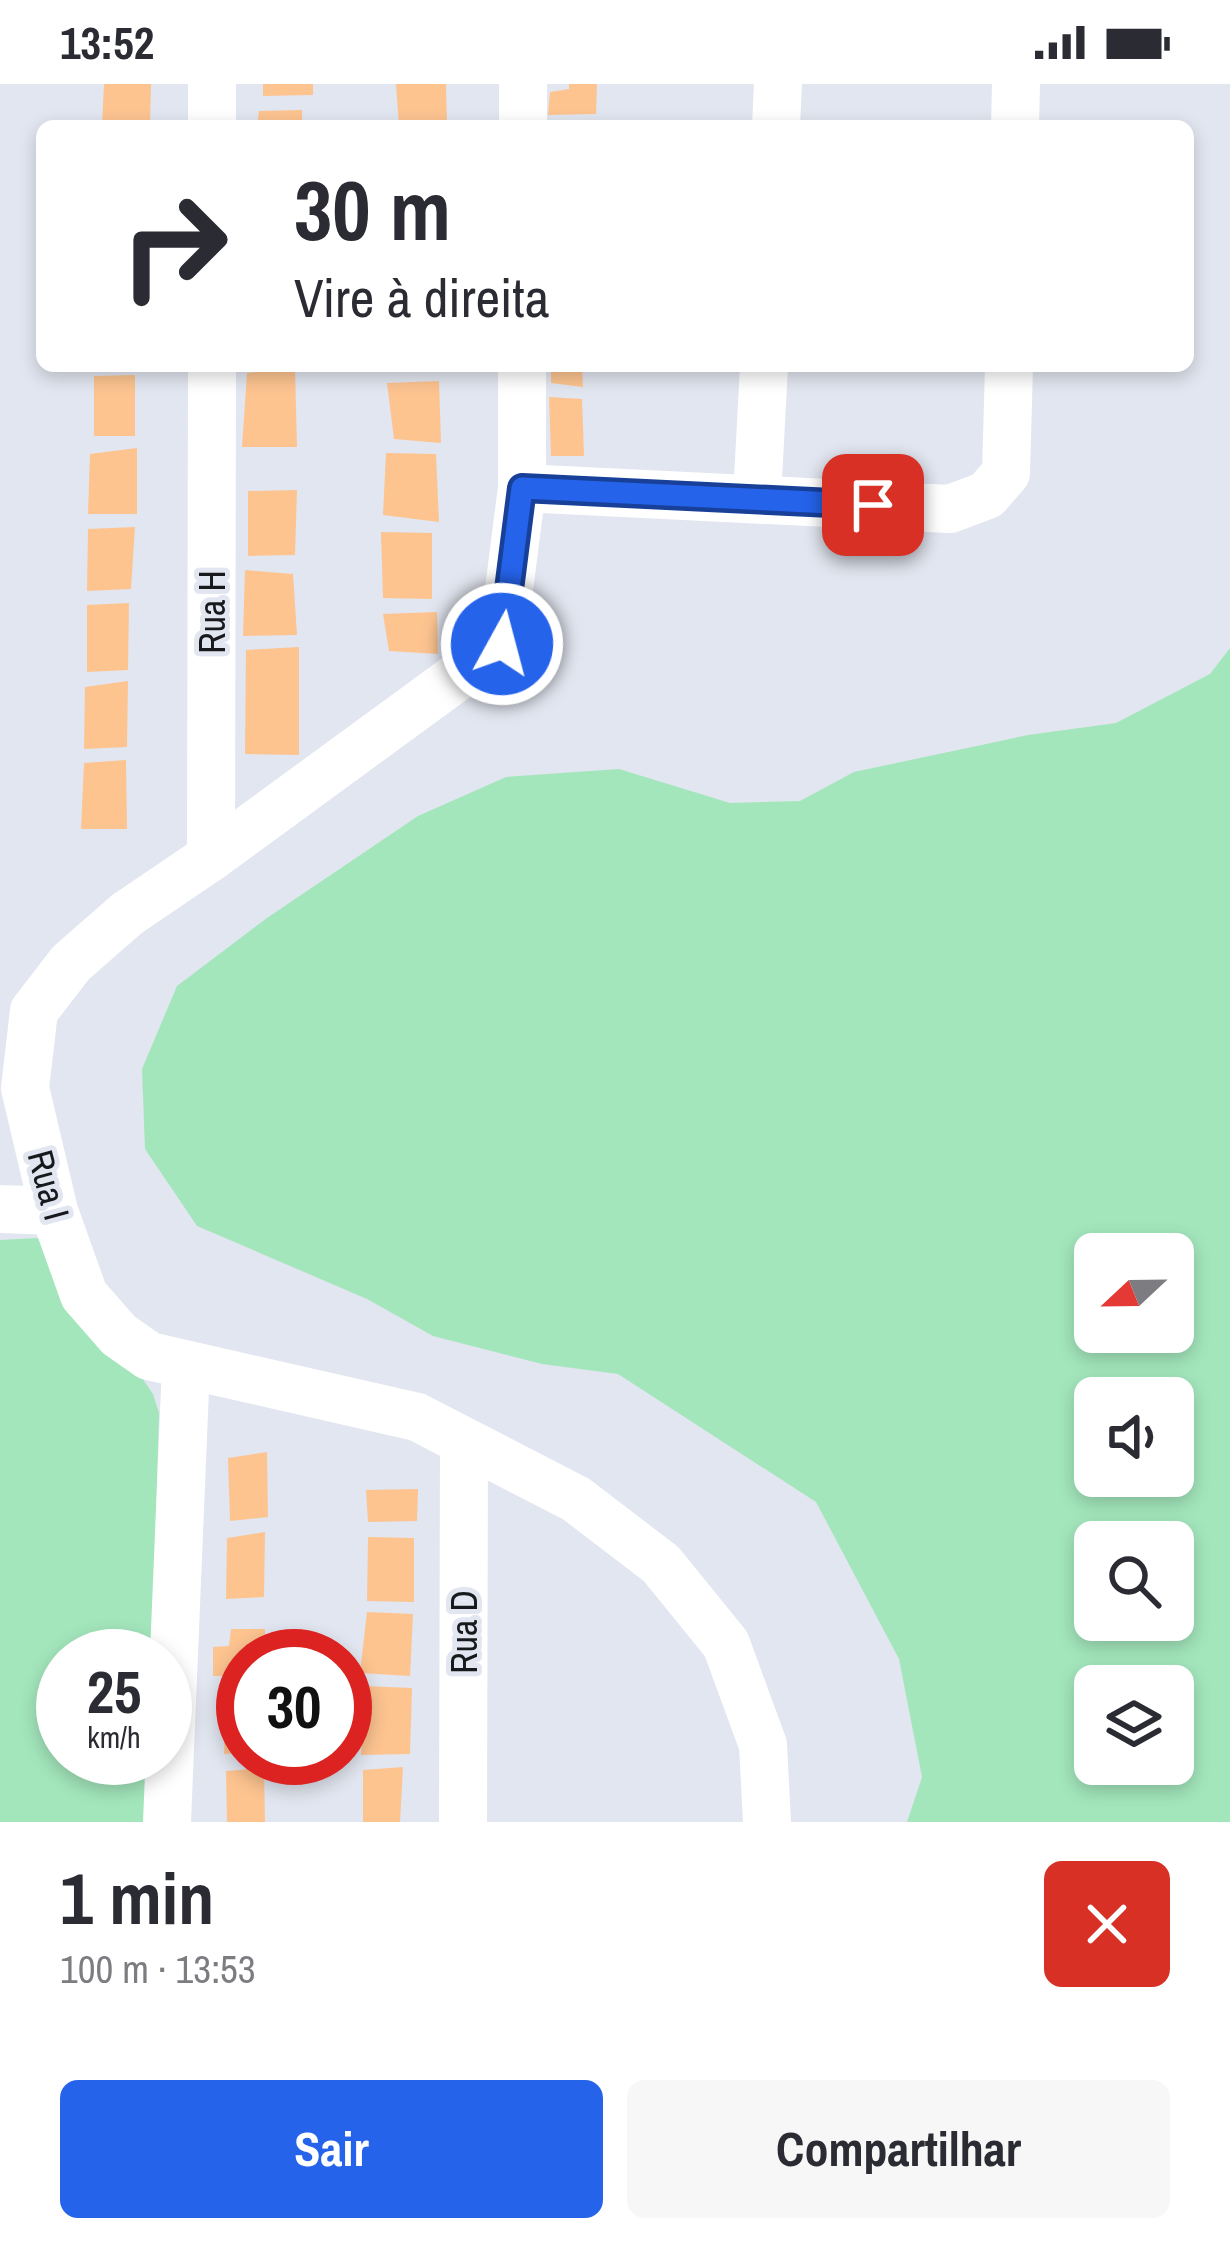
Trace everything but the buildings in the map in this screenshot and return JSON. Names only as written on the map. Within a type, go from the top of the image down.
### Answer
[{"type":"street","points":[[212,84],[212,120]]},
{"type":"street","points":[[523,84],[523,120]]},
{"type":"street","points":[[776,120],[778,84]]},
{"type":"street","points":[[1015,120],[1016,84]]},
{"type":"street","name":"Rua H","points":[[211,857],[212,372]]},
{"type":"street","name":"Rua I","points":[[522,372],[522,488],[502,644],[127,914],[85,950],[34,1011],[25,1088],[54,1211],[84,1295],[119,1335],[149,1356],[417,1417],[576,1499],[661,1564],[726,1644],[763,1745],[766,1822]]},
{"type":"street","points":[[757,498],[764,372]]},
{"type":"street","points":[[522,488],[950,509],[987,495],[1006,472],[1009,372]]},
{"type":"street","points":[[0,1209],[54,1211]]},
{"type":"street","points":[[167,1822],[185,1364]]},
{"type":"street","name":"Rua D","points":[[464,1442],[464,1822]]},
{"type":"green space","points":[[1230,648],[1230,1822],[907,1822],[922,1777],[899,1659],[816,1502],[618,1374],[542,1364],[433,1336],[367,1299],[197,1226],[145,1149],[142,1069],[177,986],[267,918],[418,816],[506,777],[619,769],[730,803],[800,801],[854,772],[1028,735],[1116,723],[1210,674]]},
{"type":"green space","points":[[37,1238],[52,1246],[153,1394],[159,1413],[153,1629],[36,1629],[36,1785],[149,1785],[148,1822],[0,1822],[0,1240]]},
{"type":"route","points":[[502,644],[522,488],[873,505]]}]
